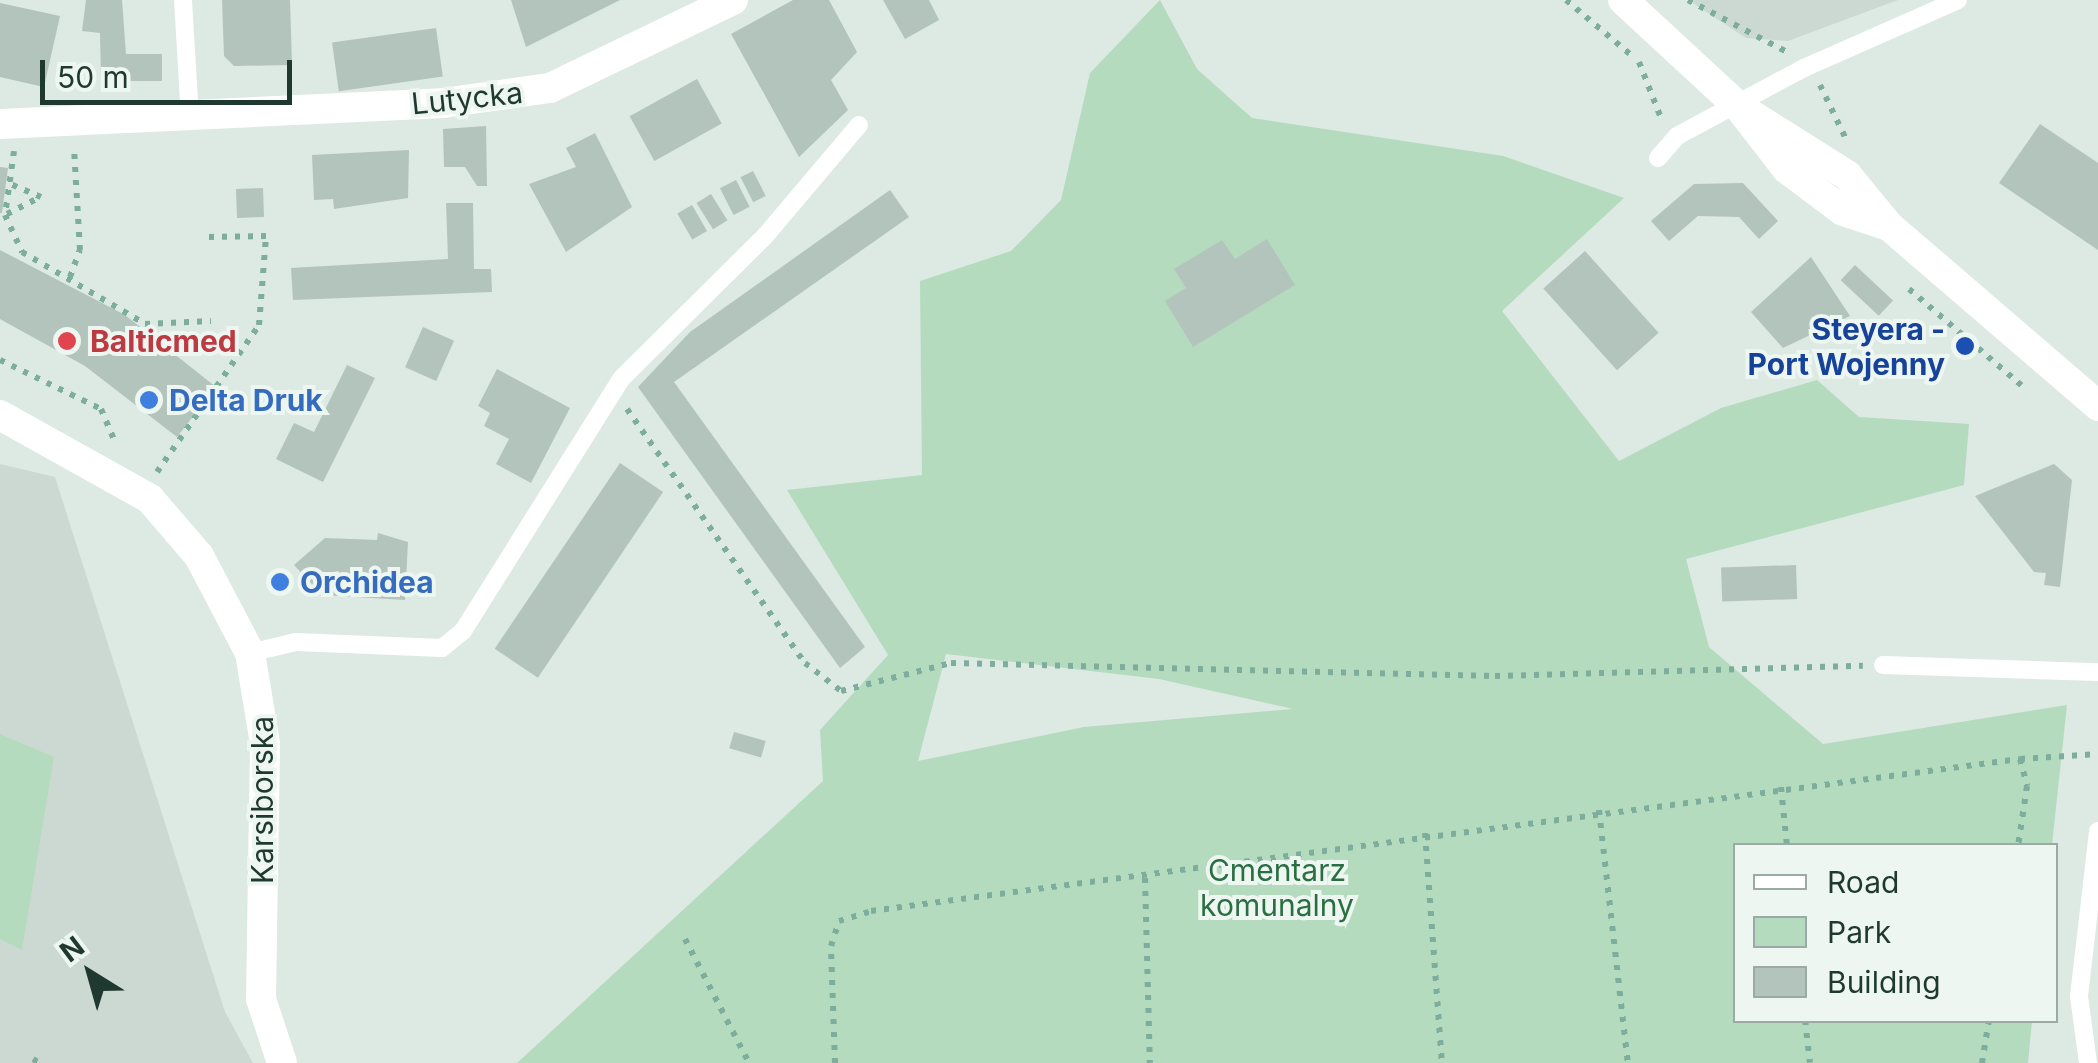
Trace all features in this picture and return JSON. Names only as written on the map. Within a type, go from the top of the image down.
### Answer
[{"type":"street","name":"Lutycka","points":[[0,124],[190,117],[550,88],[733,0]]},
{"type":"street","points":[[1623,0],[1739,107],[1809,144],[1889,226],[2098,406]]},
{"type":"street","name":"Karsiborska","points":[[0,414],[150,499],[199,556],[250,653],[265,744],[261,999],[282,1063]]},
{"type":"lane","points":[[183,0],[190,117]]},
{"type":"lane","points":[[1658,158],[1677,136],[1958,0]]},
{"type":"lane","points":[[250,653],[296,642],[442,648],[463,631],[609,398],[859,125]]},
{"type":"lane","points":[[1883,665],[2098,672]]},
{"type":"lane","points":[[2088,1063],[2079,996],[2098,831]]},
{"type":"path","points":[[1566,0],[1647,70],[1656,112],[1677,136]]},
{"type":"path","points":[[1688,0],[1790,55]]},
{"type":"path","points":[[1818,82],[1852,147]]},
{"type":"path","points":[[54,147],[74,146],[80,250],[70,277]]},
{"type":"path","points":[[34,147],[14,147],[5,215],[22,252],[145,324],[211,321]]},
{"type":"path","points":[[5,215],[41,197],[10,184]]},
{"type":"path","points":[[143,468],[155,475],[259,326],[266,236],[206,237]]},
{"type":"path","points":[[0,360],[101,410],[119,454]]},
{"type":"path","points":[[609,398],[627,408],[805,663],[841,690],[952,663],[1496,676],[1883,665]]},
{"type":"path","points":[[834,1063],[830,946],[839,920],[1600,810],[2020,759],[2098,754]]},
{"type":"path","points":[[2018,843],[2027,786],[2020,759]]},
{"type":"path","points":[[1781,787],[1787,843]]},
{"type":"path","points":[[1600,810],[1628,1063]]},
{"type":"path","points":[[1425,834],[1442,1063]]},
{"type":"path","points":[[1144,878],[1150,1063]]},
{"type":"path","points":[[685,939],[749,1063]]},
{"type":"path","points":[[1806,1023],[1810,1063]]},
{"type":"path","points":[[1982,1063],[1989,1023]]},
{"type":"shaded area","points":[[1688,0],[1898,0],[1788,41],[1746,38]]},
{"type":"shaded area","points":[[0,464],[55,477],[225,1012],[253,1063],[0,1063]]},
{"type":"green space","name":"Cmentarz komunalny","points":[[1160,0],[1197,69],[1252,118],[1503,156],[1624,198],[1502,311],[1619,461],[1721,408],[1817,380],[1859,417],[1969,424],[1964,485],[1686,559],[1709,647],[1823,744],[2067,705],[2052,843],[1733,843],[1733,1023],[2032,1023],[2028,1063],[517,1063],[823,781],[820,730],[888,655],[787,490],[922,475],[920,281],[1011,251],[1061,200],[1090,73]],"holes":[[[946,654],[1159,679],[1293,709],[1084,727],[918,761]]]},
{"type":"green space","points":[[0,734],[54,757],[22,950],[0,939]]},
{"type":"building","points":[[86,0],[122,0],[126,54],[162,54],[162,81],[101,81],[100,33],[82,31]]},
{"type":"building","points":[[222,0],[290,0],[292,65],[234,66],[224,56]]},
{"type":"building","points":[[511,0],[620,0],[526,47]]},
{"type":"building","points":[[793,0],[829,0],[857,52],[831,80],[848,110],[799,157],[731,34]]},
{"type":"building","points":[[883,0],[929,0],[939,20],[905,39]]},
{"type":"building","points":[[0,3],[60,16],[44,87],[0,77]]},
{"type":"building","points":[[436,28],[443,77],[339,91],[332,43]]},
{"type":"building","points":[[697,79],[722,124],[654,161],[630,116]]},
{"type":"building","points":[[2040,124],[2098,163],[2098,250],[1999,183]]},
{"type":"building","points":[[486,126],[487,186],[477,186],[465,167],[444,167],[443,129]]},
{"type":"building","points":[[595,133],[632,207],[566,252],[529,184],[576,167],[566,148]]},
{"type":"building","points":[[409,150],[408,198],[334,209],[333,199],[314,200],[312,155]]},
{"type":"building","points":[[0,167],[8,168],[2,213],[0,213]]},
{"type":"building","points":[[753,171],[766,196],[753,202],[741,177]]},
{"type":"building","points":[[736,180],[750,207],[734,215],[720,188]]},
{"type":"building","points":[[1743,183],[1778,221],[1759,239],[1739,217],[1698,216],[1669,241],[1651,221],[1694,184]]},
{"type":"building","points":[[263,188],[264,217],[237,218],[236,189]]},
{"type":"building","points":[[890,190],[909,217],[674,382],[865,647],[840,668],[638,387],[690,332]]},
{"type":"building","points":[[711,194],[727,220],[713,229],[697,203]]},
{"type":"building","points":[[446,203],[473,203],[474,269],[491,269],[492,292],[293,300],[291,268],[448,259]]},
{"type":"building","points":[[692,205],[707,231],[692,239],[677,214]]},
{"type":"building","points":[[1267,239],[1295,285],[1193,347],[1165,301],[1186,288],[1174,269],[1222,240],[1235,259]]},
{"type":"building","points":[[0,250],[125,315],[216,387],[177,437],[85,366],[0,319]]},
{"type":"building","points":[[1585,251],[1659,333],[1617,370],[1543,288]]},
{"type":"building","points":[[1811,257],[1850,316],[1783,348],[1751,312]]},
{"type":"building","points":[[1855,265],[1893,300],[1879,316],[1841,280]]},
{"type":"building","points":[[423,327],[454,341],[436,381],[405,367]]},
{"type":"building","points":[[347,365],[375,378],[323,482],[276,459],[294,423],[314,432]]},
{"type":"building","points":[[497,369],[570,408],[531,483],[496,464],[509,439],[484,426],[490,413],[478,406]]},
{"type":"building","points":[[620,463],[663,492],[538,678],[495,649]]},
{"type":"building","points":[[2054,464],[2072,480],[2060,587],[2044,585],[2046,573],[2034,572],[1975,496]]},
{"type":"building","points":[[378,533],[408,542],[405,600],[322,595],[294,565],[325,538],[377,540]]},
{"type":"building","points":[[1796,565],[1797,599],[1722,602],[1721,568]]},
{"type":"building","points":[[734,732],[766,741],[761,757],[729,748]]},
{"type":"place","name":"Balticmed","points":[[67,341]]},
{"type":"place","name":"Steyera - Port Wojenny","points":[[1965,346]]},
{"type":"place","name":"Delta Druk","points":[[149,400]]},
{"type":"place","name":"Orchidea","points":[[280,582]]}]
